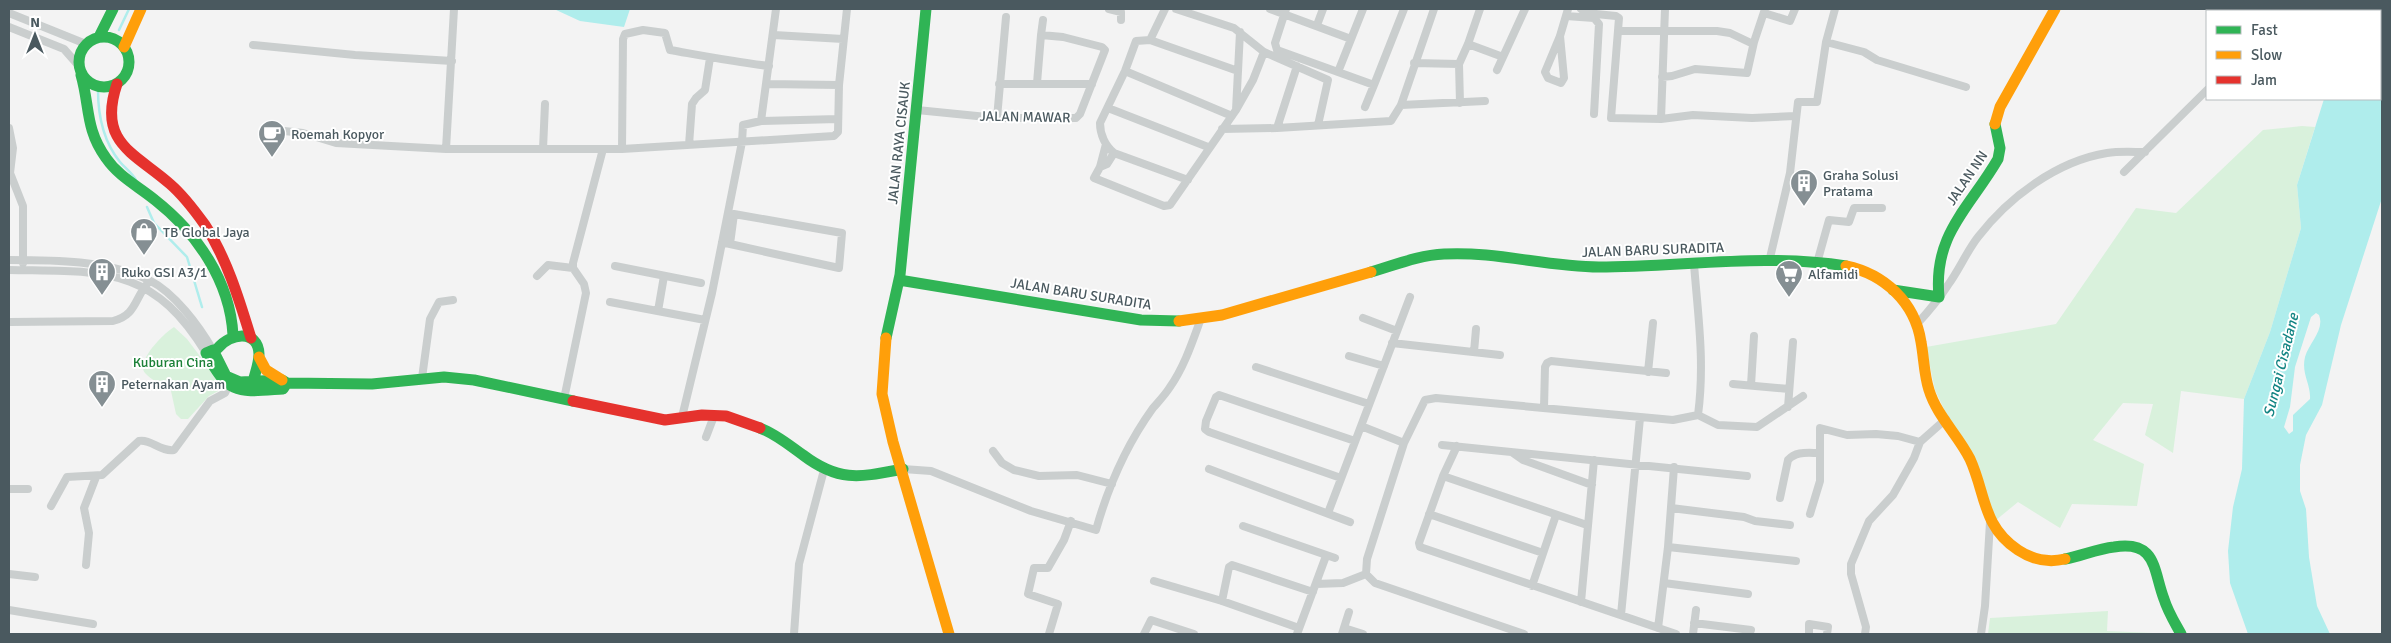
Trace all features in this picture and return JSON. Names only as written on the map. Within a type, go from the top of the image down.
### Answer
[{"type":"main road","points":[[99,38],[113,9]]},
{"type":"main road","points":[[124,47],[141,9]]},
{"type":"main road","name":"JALAN RAYA CISAUK","points":[[926,9],[899,280],[888,325],[882,394],[893,442],[949,634]]},
{"type":"main road","name":"JALAN NN","points":[[1939,297],[1935,281],[1938,262],[1947,236],[1952,225],[1986,180],[2000,157],[2000,146],[1994,124],[1997,112],[2036,46],[2055,9]]},
{"type":"main road","points":[[233,335],[234,324],[229,300],[213,268],[196,242],[171,214],[126,181],[98,147],[88,120],[85,106],[85,88],[80,70],[79,57],[86,44],[99,38],[113,39],[124,47],[128,54],[128,71],[117,84],[110,108],[112,122],[118,138],[129,153],[162,177],[195,212],[226,264],[239,297],[251,338],[259,350],[252,386]]},
{"type":"main road","points":[[80,70],[93,86],[109,87],[117,84]]},
{"type":"main road","name":"JALAN BARU SURADITA","points":[[899,280],[1141,320],[1200,320],[1268,303],[1425,256],[1440,254],[1463,254],[1541,265],[1580,267],[1769,262],[1817,263],[1862,270],[1878,277],[1893,290],[1911,312],[1924,345],[1930,394],[1971,460],[1990,520],[2005,540],[2018,550],[2037,560],[2060,561],[2112,546],[2139,549],[2147,552],[2156,567],[2164,603],[2182,634]]},
{"type":"main road","points":[[1893,290],[1939,297]]},
{"type":"main road","points":[[212,350],[233,335],[239,334],[251,338]]},
{"type":"main road","points":[[212,350],[222,371],[230,379],[252,386]]},
{"type":"main road","points":[[212,350],[217,374],[228,387],[252,386],[283,389],[285,382]]},
{"type":"main road","points":[[259,357],[266,370],[285,382],[372,384],[444,377],[474,380],[665,420],[682,417],[726,416],[761,428],[824,470],[836,474],[861,477],[902,469]]},
{"type":"street","points":[[446,149],[454,9]]},
{"type":"street","points":[[761,121],[776,9]]},
{"type":"street","points":[[284,131],[303,134],[336,144],[446,149],[603,150],[834,136],[838,132],[839,85],[847,9]]},
{"type":"street","points":[[1109,9],[1121,12],[1121,20]]},
{"type":"street","points":[[1150,40],[1165,9]]},
{"type":"street","points":[[1176,9],[1240,32],[1264,52],[1328,80],[1318,125]]},
{"type":"street","points":[[1270,9],[1285,11],[1351,39]]},
{"type":"street","points":[[1317,25],[1323,9]]},
{"type":"street","points":[[1338,72],[1363,9]]},
{"type":"street","points":[[1365,107],[1404,9]]},
{"type":"street","points":[[1222,129],[1277,128],[1391,121],[1401,105],[1434,9]]},
{"type":"street","points":[[1460,103],[1459,64],[1480,9]]},
{"type":"street","points":[[1497,70],[1525,9]]},
{"type":"street","points":[[1581,9],[1586,13],[1616,16],[1620,22],[1611,118],[1661,119],[1693,115],[1752,118],[1795,116]]},
{"type":"street","points":[[1661,119],[1665,9]]},
{"type":"street","points":[[1662,77],[1695,69],[1747,74],[1754,42],[1764,11],[1787,22],[1793,20],[1795,9]]},
{"type":"street","points":[[1769,262],[1790,173],[1798,102],[1817,102],[1826,42],[1835,9]]},
{"type":"street","points":[[1285,11],[1275,44],[1277,50],[1374,85]]},
{"type":"street","points":[[1560,36],[1564,78],[1561,83],[1548,78],[1545,72],[1560,36],[1567,12],[1594,18],[1599,24],[1594,114]]},
{"type":"street","points":[[9,13],[86,44]]},
{"type":"street","points":[[997,118],[1006,17]]},
{"type":"street","points":[[1037,83],[1043,20]]},
{"type":"street","points":[[9,27],[64,49],[80,70]]},
{"type":"street","points":[[622,149],[622,39],[624,34],[643,30],[665,33],[670,50],[704,55],[710,58],[769,66]]},
{"type":"street","points":[[1618,31],[1724,32],[1747,42],[1754,42]]},
{"type":"street","points":[[1234,113],[1240,32]]},
{"type":"street","points":[[774,35],[843,39]]},
{"type":"street","name":"JALAN MAWAR","points":[[917,110],[997,118],[1076,118],[1080,114],[1105,50],[1095,45],[1041,35]]},
{"type":"street","points":[[1188,180],[1114,153],[1106,144],[1100,132],[1100,123],[1136,41],[1150,40],[1238,70]]},
{"type":"street","points":[[1826,42],[1864,52],[1877,60],[1966,87]]},
{"type":"street","points":[[1468,44],[1503,57]]},
{"type":"street","points":[[253,45],[355,55],[452,61]]},
{"type":"street","points":[[1106,144],[1100,167],[1094,178],[1164,206],[1170,205],[1208,147],[1234,113],[1253,80],[1264,52]]},
{"type":"street","points":[[689,145],[692,104],[706,90],[710,58]]},
{"type":"street","points":[[1414,63],[1459,64]]},
{"type":"street","points":[[1277,128],[1297,66]]},
{"type":"street","points":[[1124,71],[1234,113]]},
{"type":"street","points":[[767,84],[839,85]]},
{"type":"street","points":[[999,84],[1092,84]]},
{"type":"street","points":[[2124,172],[2206,91]]},
{"type":"street","points":[[1401,105],[1485,101]]},
{"type":"street","points":[[543,149],[545,104]]},
{"type":"street","points":[[1108,108],[1208,147]]},
{"type":"street","points":[[726,243],[744,123],[838,119]]},
{"type":"street","points":[[9,128],[13,148],[10,173],[23,210],[22,270]]},
{"type":"street","points":[[573,268],[603,150]]},
{"type":"street","points":[[1917,324],[1939,297],[1978,237],[1999,214],[2026,190],[2044,178],[2084,158],[2108,152],[2145,152]]},
{"type":"street","points":[[1100,167],[1107,164],[1114,153]]},
{"type":"street","points":[[1817,263],[1829,220],[1849,222],[1854,208],[1882,208]]},
{"type":"street","points":[[682,417],[705,320],[726,243],[734,214],[842,233],[839,268],[726,243]]},
{"type":"street","points":[[9,260],[94,265],[147,284],[212,350]]},
{"type":"street","points":[[1694,264],[1702,349],[1702,389],[1698,415]]},
{"type":"street","points":[[537,276],[548,265],[573,268],[584,284],[586,293],[564,399]]},
{"type":"street","points":[[615,266],[701,283]]},
{"type":"street","points":[[9,270],[92,272],[147,284]]},
{"type":"street","points":[[658,311],[664,276]]},
{"type":"street","points":[[9,322],[113,321],[124,318],[137,304],[147,284]]},
{"type":"street","points":[[1328,513],[1410,297]]},
{"type":"street","points":[[422,378],[432,311],[439,302],[453,300]]},
{"type":"street","points":[[610,302],[705,320]]},
{"type":"street","points":[[1363,318],[1397,331]]},
{"type":"street","points":[[902,469],[931,471],[1031,511],[1071,521],[1096,530],[1122,460],[1149,415],[1174,381],[1188,353],[1200,320]]},
{"type":"street","points":[[1648,372],[1653,323]]},
{"type":"street","points":[[1474,352],[1476,329]]},
{"type":"street","points":[[1751,385],[1754,336]]},
{"type":"street","points":[[1788,407],[1793,342]]},
{"type":"street","points":[[1392,343],[1500,355]]},
{"type":"street","points":[[1349,356],[1384,366]]},
{"type":"street","points":[[1544,408],[1545,367],[1551,361],[1666,374]]},
{"type":"street","points":[[1256,367],[1369,404]]},
{"type":"street","points":[[1733,384],[1789,389]]},
{"type":"street","points":[[51,506],[67,477],[73,475],[96,477],[108,471],[138,441],[145,441],[168,451],[174,450],[210,401],[225,393],[228,387]]},
{"type":"street","points":[[1341,478],[1209,432],[1205,429],[1206,421],[1219,395],[1355,440]]},
{"type":"street","points":[[1524,634],[1502,631],[1375,583],[1366,574],[1367,559],[1404,443],[1422,404],[1429,398],[1640,418],[1673,420],[1698,415],[1718,425],[1757,427],[1803,396]]},
{"type":"street","points":[[706,437],[714,416]]},
{"type":"street","points":[[1621,615],[1634,463],[1640,418]]},
{"type":"street","points":[[1865,634],[1864,619],[1851,574],[1851,564],[1869,521],[1893,496],[1914,458],[1920,442],[1946,419]]},
{"type":"street","points":[[1361,426],[1404,443]]},
{"type":"street","points":[[1810,514],[1820,481],[1820,428],[1847,435],[1876,434],[1898,436],[1920,442]]},
{"type":"street","points":[[1442,445],[1674,467],[1747,476]]},
{"type":"street","points":[[1457,446],[1443,476],[1429,514],[1420,547],[1676,634]]},
{"type":"street","points":[[993,451],[1002,463],[1014,470],[1039,476],[1077,475],[1112,484]]},
{"type":"street","points":[[1511,452],[1523,460],[1592,484]]},
{"type":"street","points":[[1780,498],[1788,460],[1792,456],[1801,453],[1819,453]]},
{"type":"street","points":[[1581,602],[1594,460]]},
{"type":"street","points":[[1658,628],[1668,547],[1674,467]]},
{"type":"street","points":[[1209,469],[1350,522]]},
{"type":"street","points":[[794,634],[799,564],[824,470]]},
{"type":"street","points":[[1443,476],[1587,525]]},
{"type":"street","points":[[86,565],[89,533],[84,508],[96,477]]},
{"type":"street","points":[[9,489],[28,489]]},
{"type":"street","points":[[1671,508],[1790,525]]},
{"type":"street","points":[[1429,514],[1543,553]]},
{"type":"street","points":[[1532,586],[1556,515]]},
{"type":"street","points":[[1981,634],[1985,606],[1990,520]]},
{"type":"street","points":[[1049,634],[1058,604],[1028,594],[1034,568],[1048,568],[1064,540],[1071,521]]},
{"type":"street","points":[[1243,526],[1335,558]]},
{"type":"street","points":[[1668,547],[1796,561]]},
{"type":"street","points":[[1154,581],[1222,601],[1298,631],[1326,556]]},
{"type":"street","points":[[1222,601],[1229,567],[1232,565],[1313,592]]},
{"type":"street","points":[[9,574],[35,577]]},
{"type":"street","points":[[1316,584],[1342,583],[1366,574]]},
{"type":"street","points":[[1664,583],[1748,594]]},
{"type":"street","points":[[9,610],[93,624]]},
{"type":"street","points":[[1693,634],[1696,610]]},
{"type":"street","points":[[1349,612],[1343,631],[1363,634]]},
{"type":"street","points":[[1144,634],[1151,620],[1194,634]]},
{"type":"street","points":[[1694,624],[1751,630]]},
{"type":"street","points":[[1809,634],[1809,624],[1828,627],[1827,634]]},
{"type":"green space","points":[[2302,126],[2315,127],[2297,185],[2301,228],[2270,332],[2244,399],[2181,391],[2173,453],[2145,435],[2153,404],[2123,403],[2093,440],[2144,464],[2137,506],[2072,504],[2060,528],[2018,502],[1990,525],[1981,487],[1935,390],[1926,347],[2056,324],[2136,208],[2176,213],[2263,130]]},
{"type":"green space","name":"Kuburan Cina","points":[[174,327],[187,339],[224,388],[209,396],[188,419],[181,419],[176,414],[171,391],[148,376],[143,368],[147,355],[152,348]]},
{"type":"green space","points":[[2108,611],[2107,631],[2176,634],[1988,634],[1990,618]]},
{"type":"water","points":[[554,9],[630,9],[624,27],[580,21]]},
{"type":"water","name":"Sungai Cisadane","points":[[2382,21],[2382,198],[2341,325],[2322,405],[2306,435],[2300,465],[2300,491],[2306,509],[2309,557],[2317,606],[2330,634],[2248,634],[2230,583],[2228,551],[2233,507],[2242,469],[2244,399],[2270,332],[2301,228],[2297,185],[2324,100],[2381,100]],"holes":[[[2316,313],[2319,315],[2320,326],[2307,352],[2304,363],[2310,399],[2293,415],[2293,431],[2289,434],[2284,427],[2290,407],[2295,367],[2311,317]]]},
{"type":"waterway","points":[[119,30],[129,9]]},
{"type":"waterway","points":[[98,90],[100,119],[109,146],[136,180]]},
{"type":"waterway","points":[[147,207],[154,223],[187,257],[202,307]]},
{"type":"traffic: fast","points":[[99,37],[113,9]]},
{"type":"traffic: fast","points":[[886,338],[900,275],[926,9]]},
{"type":"traffic: fast","points":[[99,37],[109,37],[122,44],[129,57],[129,62],[129,67],[122,80],[109,87],[99,87],[90,83],[83,76],[79,67],[79,57],[83,48],[90,41],[99,37]]},
{"type":"traffic: fast","points":[[81,75],[91,127],[99,147],[117,171],[170,213],[197,243],[218,277],[231,315],[233,335]]},
{"type":"traffic: fast","points":[[1893,290],[1939,297],[1939,275],[1947,239],[1955,223],[1998,159],[2000,148],[1995,124]]},
{"type":"traffic: fast","points":[[1371,272],[1425,256],[1444,254],[1483,255],[1560,265],[1599,267],[1754,261],[1815,262],[1846,266]]},
{"type":"traffic: fast","points":[[899,280],[1141,320],[1179,321]]},
{"type":"traffic: fast","points":[[218,348],[229,339],[236,337],[243,336],[254,340],[259,354],[253,382]]},
{"type":"traffic: fast","points":[[287,383],[283,389],[255,391],[236,388],[221,377],[206,353],[213,350],[226,376],[240,382],[282,380],[287,383],[372,384],[444,377],[474,380],[573,401]]},
{"type":"traffic: fast","points":[[760,428],[777,437],[816,464],[840,474],[851,476],[903,469]]},
{"type":"traffic: fast","points":[[2065,559],[2114,547],[2128,546],[2138,548],[2146,553],[2155,568],[2160,588],[2181,634]]},
{"type":"traffic: slow","points":[[124,47],[141,9]]},
{"type":"traffic: slow","points":[[1995,124],[2000,107],[2055,9]]},
{"type":"traffic: slow","points":[[1846,266],[1860,270],[1885,283],[1905,302],[1912,314],[1918,328],[1929,390],[1942,417],[1970,459],[1986,509],[1998,531],[2006,541],[2029,556],[2047,561],[2065,559]]},
{"type":"traffic: slow","points":[[1179,321],[1222,315],[1371,272]]},
{"type":"traffic: slow","points":[[886,338],[882,394],[893,442],[949,634]]},
{"type":"traffic: slow","points":[[259,357],[266,370],[282,380]]},
{"type":"traffic: jam","points":[[117,84],[112,104],[112,120],[116,133],[123,145],[180,194],[205,225],[226,265],[251,338]]},
{"type":"traffic: jam","points":[[573,401],[665,420],[702,415],[726,416],[760,428]]},
{"type":"place","name":"Roemah Kopyor","points":[[272,158]]},
{"type":"place","name":"Graha Solusi Pratama","points":[[1804,207]]},
{"type":"place","name":"TB Global Jaya","points":[[144,256]]},
{"type":"place","name":"Ruko GSI A3/1","points":[[102,296]]},
{"type":"place","name":"Alfamidi","points":[[1789,298]]},
{"type":"place","name":"Peternakan Ayam","points":[[102,408]]}]
